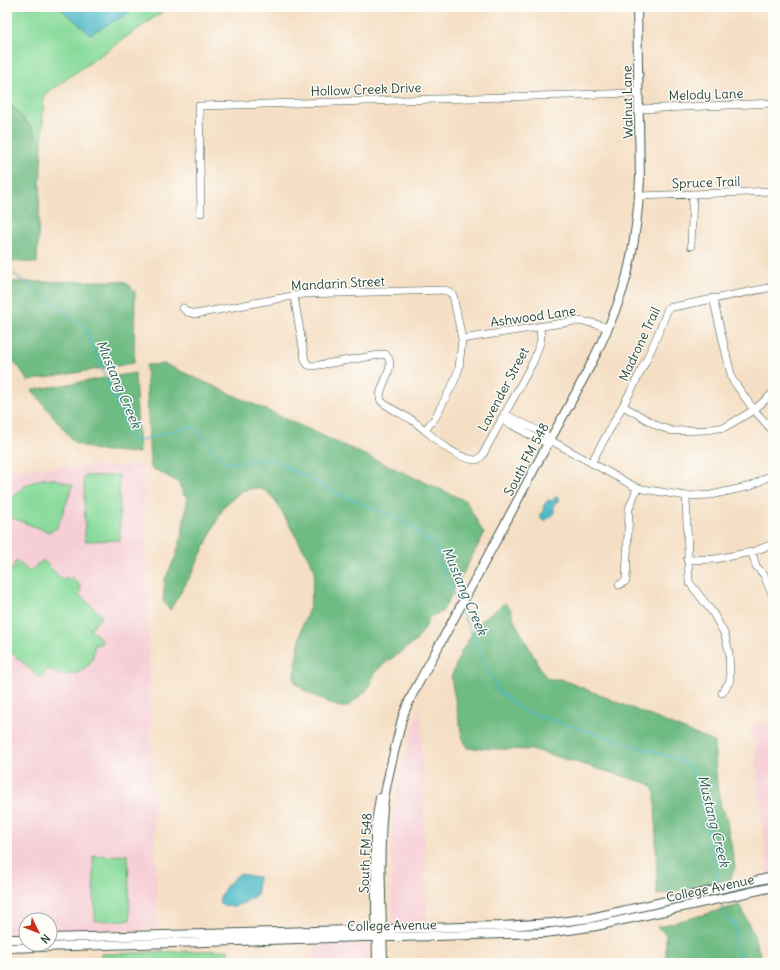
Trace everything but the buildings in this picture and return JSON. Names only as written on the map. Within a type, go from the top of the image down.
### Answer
[{"type":"main road","name":"Walnut Lane","points":[[637,7],[639,196]]},
{"type":"main road","name":"South FM 548","points":[[383,963],[379,933],[375,829],[382,781],[398,727],[416,688],[582,381],[607,328],[622,292],[638,216],[639,196]]},
{"type":"main road","name":"College Avenue","points":[[379,933],[552,923],[591,918],[773,878]]},
{"type":"main road","name":"College Avenue","points":[[7,948],[90,946],[151,940],[174,935],[202,938],[379,933],[544,933],[596,926],[773,887]]},
{"type":"main road","points":[[658,903],[660,912]]},
{"type":"main road","name":"South FM 548","points":[[377,963],[379,933]]},
{"type":"main road","name":"College Avenue","points":[[58,938],[87,937],[151,940],[178,943],[202,938]]},
{"type":"main road","points":[[87,937],[90,946]]},
{"type":"main road","points":[[7,940],[18,939]]},
{"type":"street","name":"Hollow Creek Drive","points":[[201,213],[199,106],[639,93]]},
{"type":"street","name":"Melody Lane","points":[[639,109],[773,103]]},
{"type":"street","name":"Spruce Trail","points":[[639,196],[773,191]]},
{"type":"street","points":[[691,246],[693,194]]},
{"type":"street","name":"Madrone Trail","points":[[591,463],[623,406],[659,333],[668,308],[773,287]]},
{"type":"street","name":"Mandarin Street","points":[[183,308],[187,312],[196,314],[311,294],[445,290],[453,295],[462,339]]},
{"type":"street","points":[[294,296],[305,360],[308,364],[313,366],[383,354],[388,356],[390,361],[388,373],[379,399],[384,404],[406,416],[426,430],[435,418],[460,368],[462,339]]},
{"type":"street","points":[[713,298],[732,378],[754,410],[773,431]]},
{"type":"street","name":"Ashwood Lane","points":[[462,339],[540,326],[586,321],[596,323],[607,328]]},
{"type":"street","name":"Lavender Street","points":[[426,430],[446,449],[470,459],[477,460],[482,456],[537,353],[541,340],[540,326]]},
{"type":"street","points":[[623,406],[658,426],[672,431],[707,430],[725,427],[754,410],[773,393]]},
{"type":"street","points":[[503,416],[545,434],[550,440],[637,488],[686,496],[711,495],[752,486],[773,474]]},
{"type":"street","points":[[620,585],[626,581],[629,509],[637,488]]},
{"type":"street","points":[[686,496],[687,560],[689,582],[713,613],[725,634],[729,652],[730,681],[722,693]]},
{"type":"street","points":[[687,560],[715,559],[752,552],[773,544]]},
{"type":"street","points":[[752,552],[756,566],[764,575],[773,596]]},
{"type":"shaded area","points":[[143,465],[158,930],[58,933],[58,912],[18,912],[18,934],[7,934],[7,469]]},
{"type":"shaded area","points":[[421,710],[427,924],[393,925],[391,873],[392,823],[399,777],[417,715]]},
{"type":"shaded area","points":[[773,722],[773,875],[768,875],[752,725]]},
{"type":"shaded area","points":[[314,944],[369,944],[368,963],[314,963]]},
{"type":"green space","points":[[7,7],[169,7],[44,95],[42,145],[32,128],[7,101]]},
{"type":"green space","points":[[7,101],[32,128],[42,145],[37,263],[7,261]]},
{"type":"green space","points":[[7,282],[126,282],[135,291],[134,363],[27,381],[21,370],[7,356]]},
{"type":"green space","points":[[165,364],[466,501],[484,534],[442,612],[429,617],[425,628],[415,642],[376,671],[367,690],[347,707],[339,707],[308,693],[296,684],[294,676],[296,661],[302,627],[310,606],[315,570],[275,500],[265,490],[254,488],[242,491],[224,506],[190,577],[170,610],[163,601],[165,579],[175,558],[181,539],[188,497],[184,495],[178,482],[150,467],[146,365]]},
{"type":"green space","points":[[135,373],[139,453],[96,450],[75,443],[32,390]]},
{"type":"green space","points":[[119,475],[120,540],[85,541],[84,476]]},
{"type":"green space","points":[[43,479],[55,479],[73,485],[57,528],[49,532],[7,516],[10,502],[14,496],[30,483]]},
{"type":"green space","points":[[43,560],[63,580],[66,577],[69,580],[72,577],[81,586],[79,588],[81,591],[79,594],[102,616],[90,629],[103,641],[98,646],[95,643],[93,656],[90,662],[86,667],[74,674],[60,675],[48,669],[40,678],[7,649],[7,569],[17,568],[13,564],[17,561],[29,572]]},
{"type":"green space","points":[[505,603],[510,608],[515,622],[543,673],[549,679],[561,679],[714,742],[717,784],[721,807],[726,817],[735,867],[731,879],[657,895],[655,793],[650,784],[534,750],[467,748],[462,736],[451,678],[461,652],[479,622]]},
{"type":"green space","points":[[128,855],[130,920],[95,921],[93,856]]},
{"type":"green space","points":[[740,905],[754,936],[763,963],[666,963],[666,934],[657,927]]},
{"type":"green space","points":[[228,950],[228,963],[101,963],[101,954]]},
{"type":"water","points":[[59,7],[138,7],[90,34]]},
{"type":"water","points":[[555,497],[559,500],[554,504],[554,514],[546,520],[542,520],[539,515],[543,511],[544,505],[548,500],[553,501]]},
{"type":"water","points":[[239,874],[258,877],[257,894],[244,903],[229,907],[219,902],[220,898],[229,883]]},
{"type":"waterway","name":"Mustang Creek","points":[[7,269],[84,327],[133,442],[193,426],[227,464],[271,459],[335,492],[405,522],[435,546],[458,604]]},
{"type":"waterway","name":"Mustang Creek","points":[[461,611],[498,691],[523,711],[680,760],[689,768],[696,779],[720,887]]},
{"type":"waterway","name":"Mustang Creek","points":[[722,900],[724,916],[735,924],[735,947],[746,963]]}]
